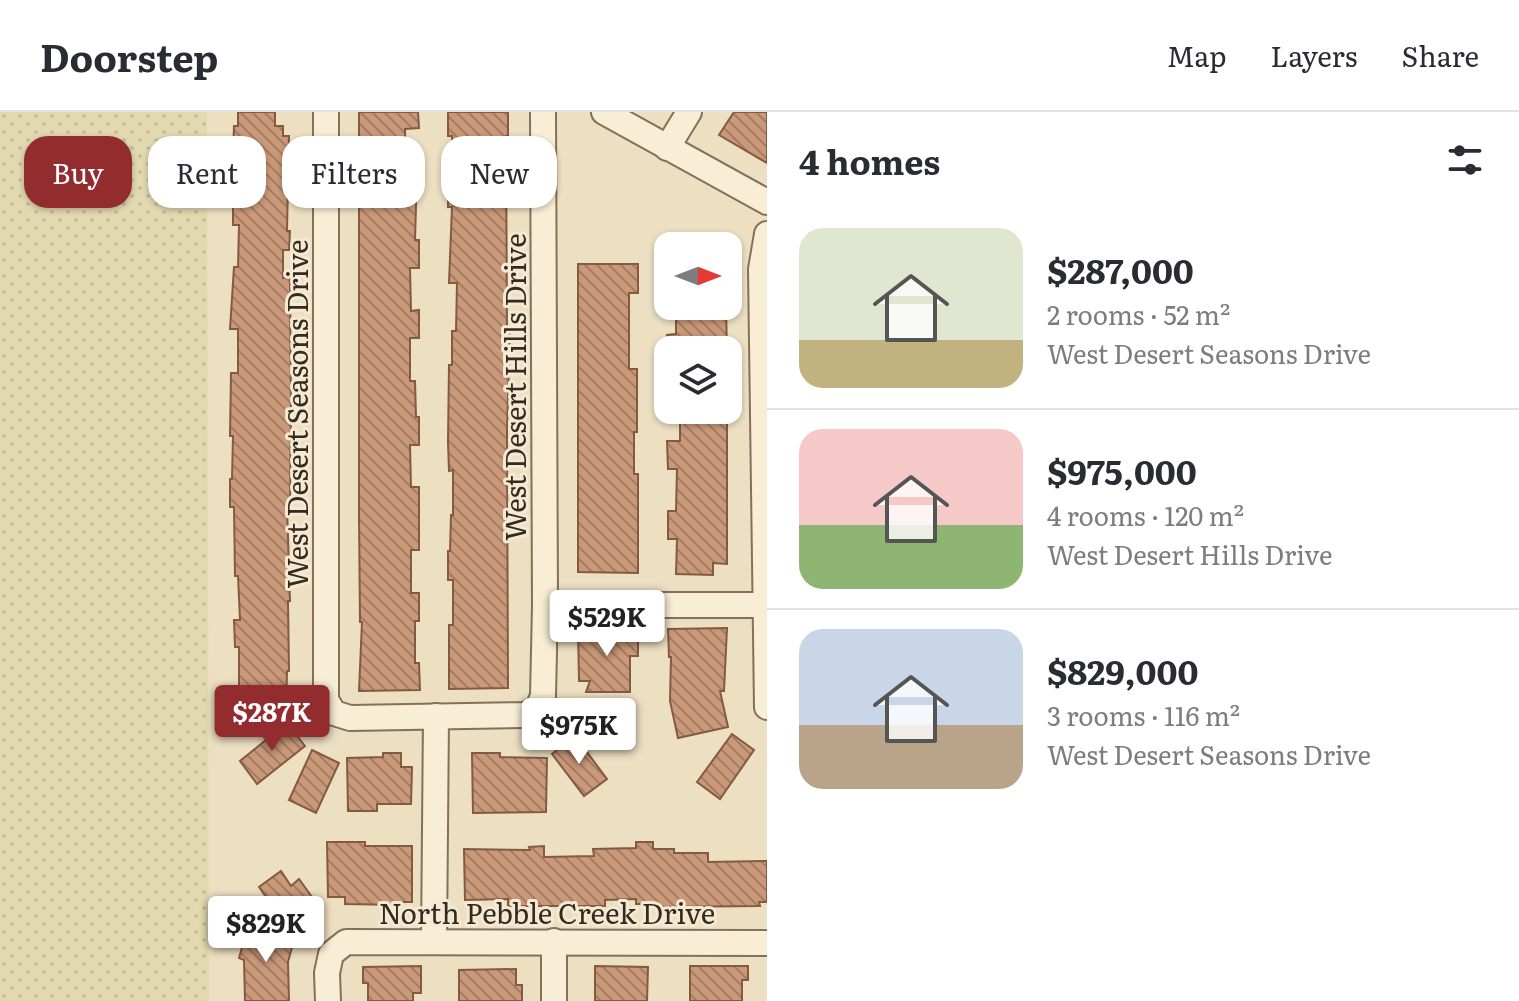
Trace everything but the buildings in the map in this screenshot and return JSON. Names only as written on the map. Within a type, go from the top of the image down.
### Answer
[{"type":"street","name":"West Desert Seasons Drive","points":[[326,112],[326,700],[334,713],[350,718],[436,716]]},
{"type":"street","name":"West Desert Hills Drive","points":[[436,716],[525,715],[538,708],[543,696],[543,112]]},
{"type":"street","points":[[604,112],[767,202]]},
{"type":"street","points":[[667,148],[689,112]]},
{"type":"street","points":[[767,234],[761,269],[767,707]]},
{"type":"street","points":[[545,605],[764,605]]},
{"type":"street","points":[[434,942],[436,716]]},
{"type":"street","points":[[554,941],[554,1001]]},
{"type":"street","name":"North Pebble Creek Drive","points":[[328,1001],[327,973],[331,954],[346,942],[767,943]]},
{"type":"shaded area","points":[[0,112],[207,112],[207,136],[148,136],[148,208],[207,208],[209,1001],[0,1001]]}]
